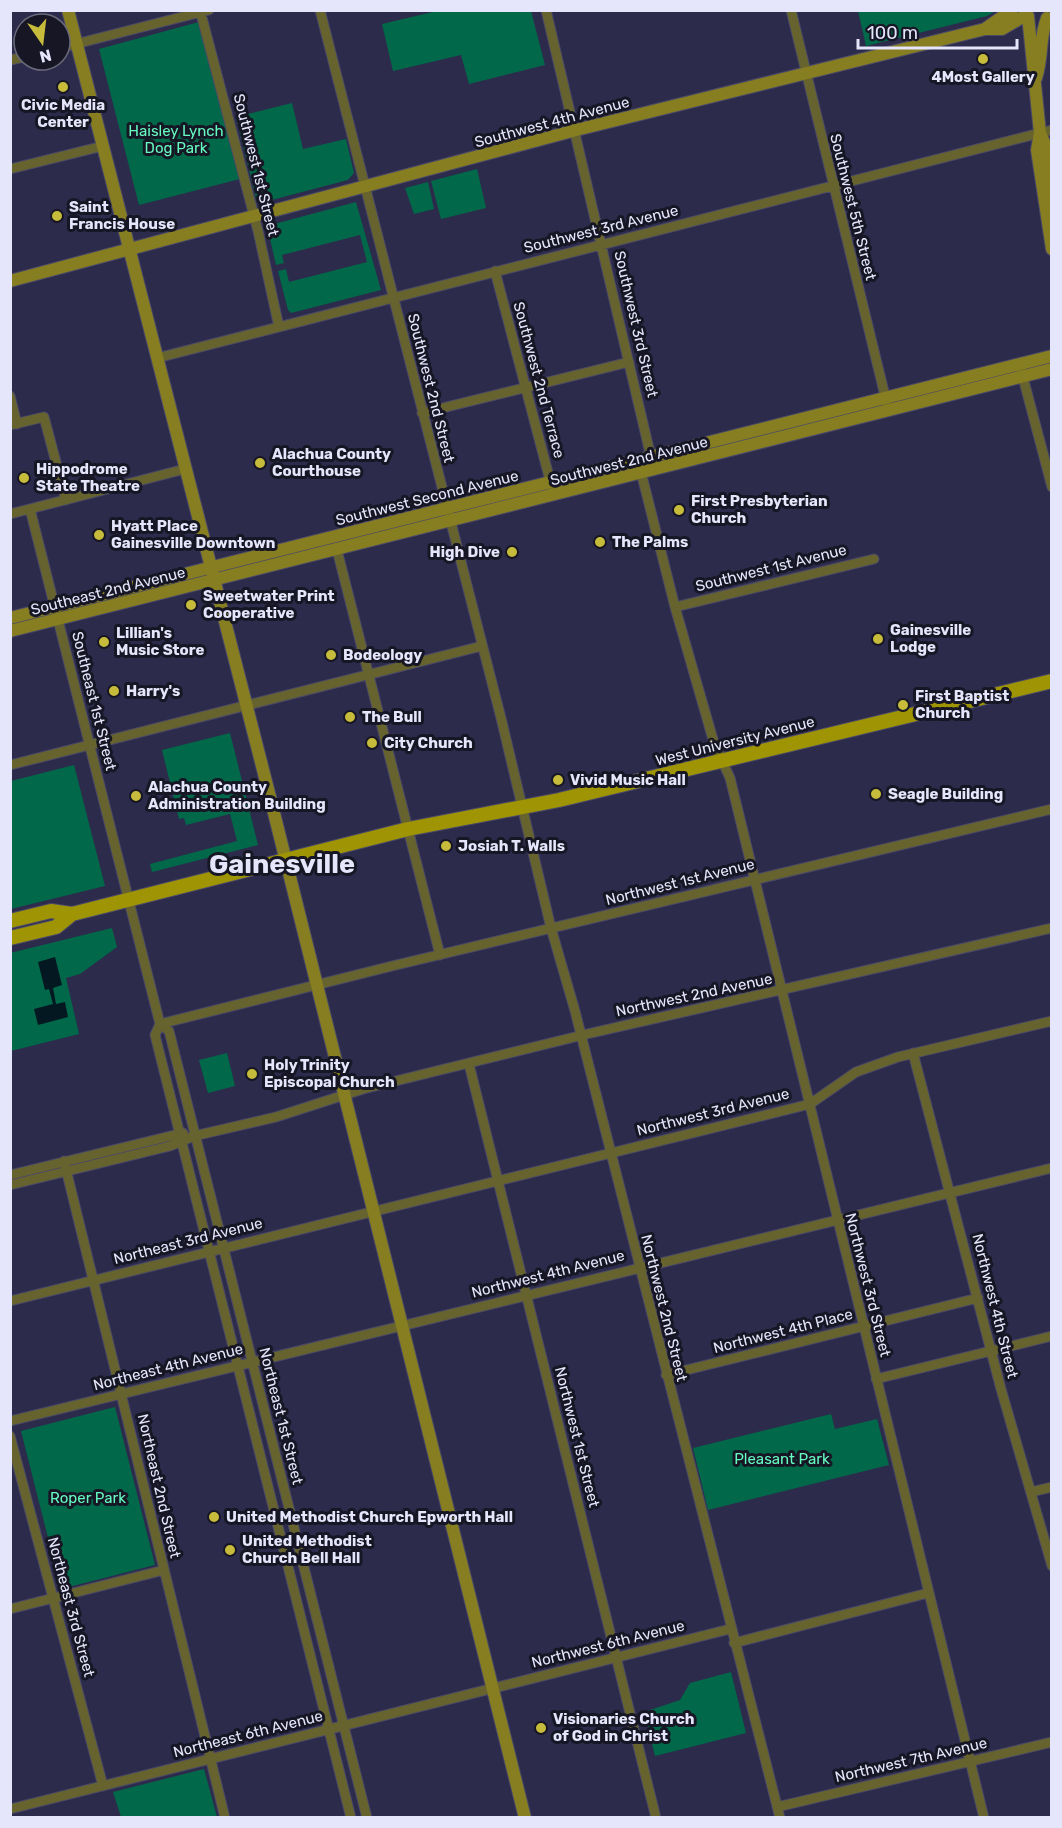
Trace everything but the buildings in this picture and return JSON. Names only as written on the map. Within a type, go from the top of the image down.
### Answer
[{"type":"main road","name":"West University Avenue","points":[[72,914],[408,829],[521,807],[1052,681]]},
{"type":"main road","points":[[10,921],[51,911],[72,914]]},
{"type":"main road","points":[[10,938],[56,927],[72,914]]},
{"type":"street","points":[[68,10],[247,706],[525,1818]]},
{"type":"street","name":"Southwest 2nd Street","points":[[321,10],[364,187],[501,718],[521,807]]},
{"type":"street","name":"Southwest 3rd Street","points":[[546,10],[576,130],[576,146],[654,470]]},
{"type":"street","name":"Southwest 5th Street","points":[[791,10],[887,404]]},
{"type":"street","name":"Southwest 4th Avenue","points":[[985,30],[1012,10]]},
{"type":"street","points":[[72,45],[203,11]]},
{"type":"street","name":"Southwest 1st Street","points":[[203,11],[279,327]]},
{"type":"street","points":[[1025,14],[1036,19],[1049,16]]},
{"type":"street","points":[[1025,14],[1031,66],[1036,78],[1046,132],[1052,198]]},
{"type":"street","name":"Southwest 4th Avenue","points":[[10,281],[576,130],[985,30],[996,31],[1025,14]]},
{"type":"street","points":[[1036,78],[1040,66],[1041,38],[1049,16]]},
{"type":"street","points":[[1046,132],[1037,150],[1042,202],[1049,224],[1052,249]]},
{"type":"street","name":"Southwest 3rd Avenue","points":[[157,358],[1046,132]]},
{"type":"street","points":[[10,169],[103,146]]},
{"type":"street","points":[[1049,224],[1052,203]]},
{"type":"street","name":"Southwest 2nd Terrace","points":[[495,271],[554,496]]},
{"type":"street","name":"Southwest 2nd Avenue","points":[[651,457],[774,432],[887,404],[1021,369],[1052,356]]},
{"type":"street","points":[[422,413],[629,362]]},
{"type":"street","points":[[1021,369],[1052,487]]},
{"type":"street","name":"Southwest 2nd Avenue","points":[[1021,369],[1052,369]]},
{"type":"street","points":[[10,396],[14,424],[44,417],[66,500]]},
{"type":"street","name":"Southwest 2nd Avenue","points":[[212,575],[337,550],[554,496],[654,470],[774,432]]},
{"type":"street","name":"Southwest Second Avenue","points":[[212,575],[446,509],[651,457]]},
{"type":"street","points":[[638,460],[675,607],[714,743],[722,760]]},
{"type":"street","points":[[10,514],[185,469]]},
{"type":"street","name":"Southeast 1st Street","points":[[30,509],[129,900]]},
{"type":"street","points":[[337,550],[440,955]]},
{"type":"street","name":"Southwest 1st Avenue","points":[[675,607],[874,559]]},
{"type":"street","name":"Southeast 2nd Avenue","points":[[10,631],[56,613],[212,575]]},
{"type":"street","points":[[10,618],[56,613]]},
{"type":"street","points":[[10,765],[482,646]]},
{"type":"street","name":"Northwest 3rd Street","points":[[722,760],[730,778],[784,991],[837,1220],[984,1818]]},
{"type":"street","name":"Northwest 2nd Street","points":[[521,807],[780,1818]]},
{"type":"street","name":"Northwest 1st Avenue","points":[[160,1024],[392,966],[1052,809]]},
{"type":"street","name":"Northeast 1st Street","points":[[129,900],[160,1024],[169,1031],[367,1818]]},
{"type":"street","name":"Northwest 2nd Avenue","points":[[194,1136],[276,1117],[344,1095],[581,1035],[784,991],[1052,928]]},
{"type":"street","name":"Northwest 3rd Avenue","points":[[373,1209],[810,1104],[856,1072],[913,1053],[1052,1021]]},
{"type":"street","name":"Northeast 1st Street","points":[[160,1024],[155,1035],[351,1818]]},
{"type":"street","name":"Northwest 4th Street","points":[[913,1053],[991,1350],[1052,1566]]},
{"type":"street","name":"Northwest 1st Street","points":[[469,1064],[656,1818]]},
{"type":"street","points":[[10,1175],[180,1132],[194,1136]]},
{"type":"street","points":[[10,1185],[183,1142],[194,1136]]},
{"type":"street","name":"Northeast 2nd Street","points":[[64,1161],[225,1818]]},
{"type":"street","name":"Northwest 4th Avenue","points":[[402,1324],[1052,1168]]},
{"type":"street","name":"Northeast 3rd Avenue","points":[[10,1301],[373,1209]]},
{"type":"street","name":"Northwest 4th Place","points":[[666,1375],[978,1298]]},
{"type":"street","name":"Northeast 4th Avenue","points":[[10,1421],[402,1324]]},
{"type":"street","points":[[876,1379],[1052,1335]]},
{"type":"street","name":"Northeast 3rd Street","points":[[10,1436],[103,1786]]},
{"type":"street","points":[[262,1465],[276,1461]]},
{"type":"street","points":[[1031,1492],[1052,1487]]},
{"type":"street","points":[[10,1609],[164,1570]]},
{"type":"street","points":[[734,1643],[928,1593]]},
{"type":"street","points":[[300,1614],[314,1610]]},
{"type":"street","name":"Northwest 6th Avenue","points":[[493,1689],[730,1629]]},
{"type":"street","name":"Northeast 6th Avenue","points":[[10,1809],[493,1689]]},
{"type":"street","name":"Northwest 7th Avenue","points":[[777,1807],[1052,1742]]},
{"type":"green space","points":[[996,10],[987,16],[866,46],[858,11]]},
{"type":"green space","points":[[437,11],[531,11],[545,65],[469,84],[461,55],[393,71],[382,24]]},
{"type":"green space","name":"Haisley Lynch Dog Park","points":[[199,22],[240,179],[139,205],[99,49]]},
{"type":"green space","points":[[292,103],[303,149],[346,139],[354,173],[348,180],[260,203],[256,198],[236,117]]},
{"type":"green space","points":[[477,169],[486,208],[441,219],[431,181]]},
{"type":"green space","points":[[428,182],[434,209],[414,214],[405,188]]},
{"type":"green space","points":[[356,202],[381,290],[291,313],[288,310],[278,271],[286,269],[289,282],[367,262],[360,235],[282,255],[284,263],[276,265],[267,226]]},
{"type":"green space","points":[[230,733],[258,845],[152,872],[150,864],[237,841],[230,814],[186,825],[184,818],[179,819],[162,750]]},
{"type":"green space","points":[[74,765],[105,886],[11,909],[11,781]]},
{"type":"green space","points":[[112,928],[117,947],[80,974],[66,978],[79,1034],[11,1051],[10,953]]},
{"type":"green space","points":[[227,1053],[235,1086],[208,1093],[199,1060]]},
{"type":"green space","name":"Roper Park","points":[[115,1407],[155,1565],[61,1589],[21,1431]]},
{"type":"green space","name":"Pleasant Park","points":[[831,1414],[835,1429],[877,1419],[889,1465],[708,1510],[693,1448]]},
{"type":"green space","points":[[731,1672],[746,1733],[655,1756],[644,1712],[680,1700],[690,1683]]},
{"type":"green space","points":[[204,1769],[217,1817],[121,1817],[113,1792]]},
{"type":"water","points":[[55,957],[62,985],[53,988],[56,1004],[65,1002],[68,1017],[38,1025],[34,1009],[53,1004],[49,989],[45,990],[38,962]]},
{"type":"place","name":"4Most Gallery","points":[[983,59]]},
{"type":"place","name":"Civic Media Center","points":[[63,87]]},
{"type":"place","name":"Saint Francis House","points":[[57,216]]},
{"type":"place","name":"Alachua County Courthouse","points":[[260,463]]},
{"type":"place","name":"Hippodrome State Theatre","points":[[24,478]]},
{"type":"place","name":"First Presbyterian Church","points":[[679,510]]},
{"type":"place","name":"Hyatt Place Gainesville Downtown","points":[[99,535]]},
{"type":"place","name":"The Palms","points":[[600,542]]},
{"type":"place","name":"High Dive","points":[[512,552]]},
{"type":"place","name":"Sweetwater Print Cooperative","points":[[191,605]]},
{"type":"place","name":"Gainesville Lodge","points":[[878,639]]},
{"type":"place","name":"Lillian's Music Store","points":[[104,642]]},
{"type":"place","name":"Bodeology","points":[[331,655]]},
{"type":"place","name":"Harry's","points":[[114,691]]},
{"type":"place","name":"First Baptist Church","points":[[903,705]]},
{"type":"place","name":"The Bull","points":[[350,717]]},
{"type":"place","name":"City Church","points":[[372,743]]},
{"type":"place","name":"Vivid Music Hall","points":[[558,780]]},
{"type":"place","name":"Seagle Building","points":[[876,794]]},
{"type":"place","name":"Alachua County Administration Building","points":[[136,796]]},
{"type":"place","name":"Josiah T. Walls","points":[[446,846]]},
{"type":"place","name":"Holy Trinity Episcopal Church","points":[[252,1074]]},
{"type":"place","name":"United Methodist Church Epworth Hall","points":[[214,1517]]},
{"type":"place","name":"United Methodist Church Bell Hall","points":[[230,1550]]},
{"type":"place","name":"Visionaries Church of God in Christ","points":[[541,1728]]},
{"type":"district","name":"Gainesville","points":[[282,864]]}]
